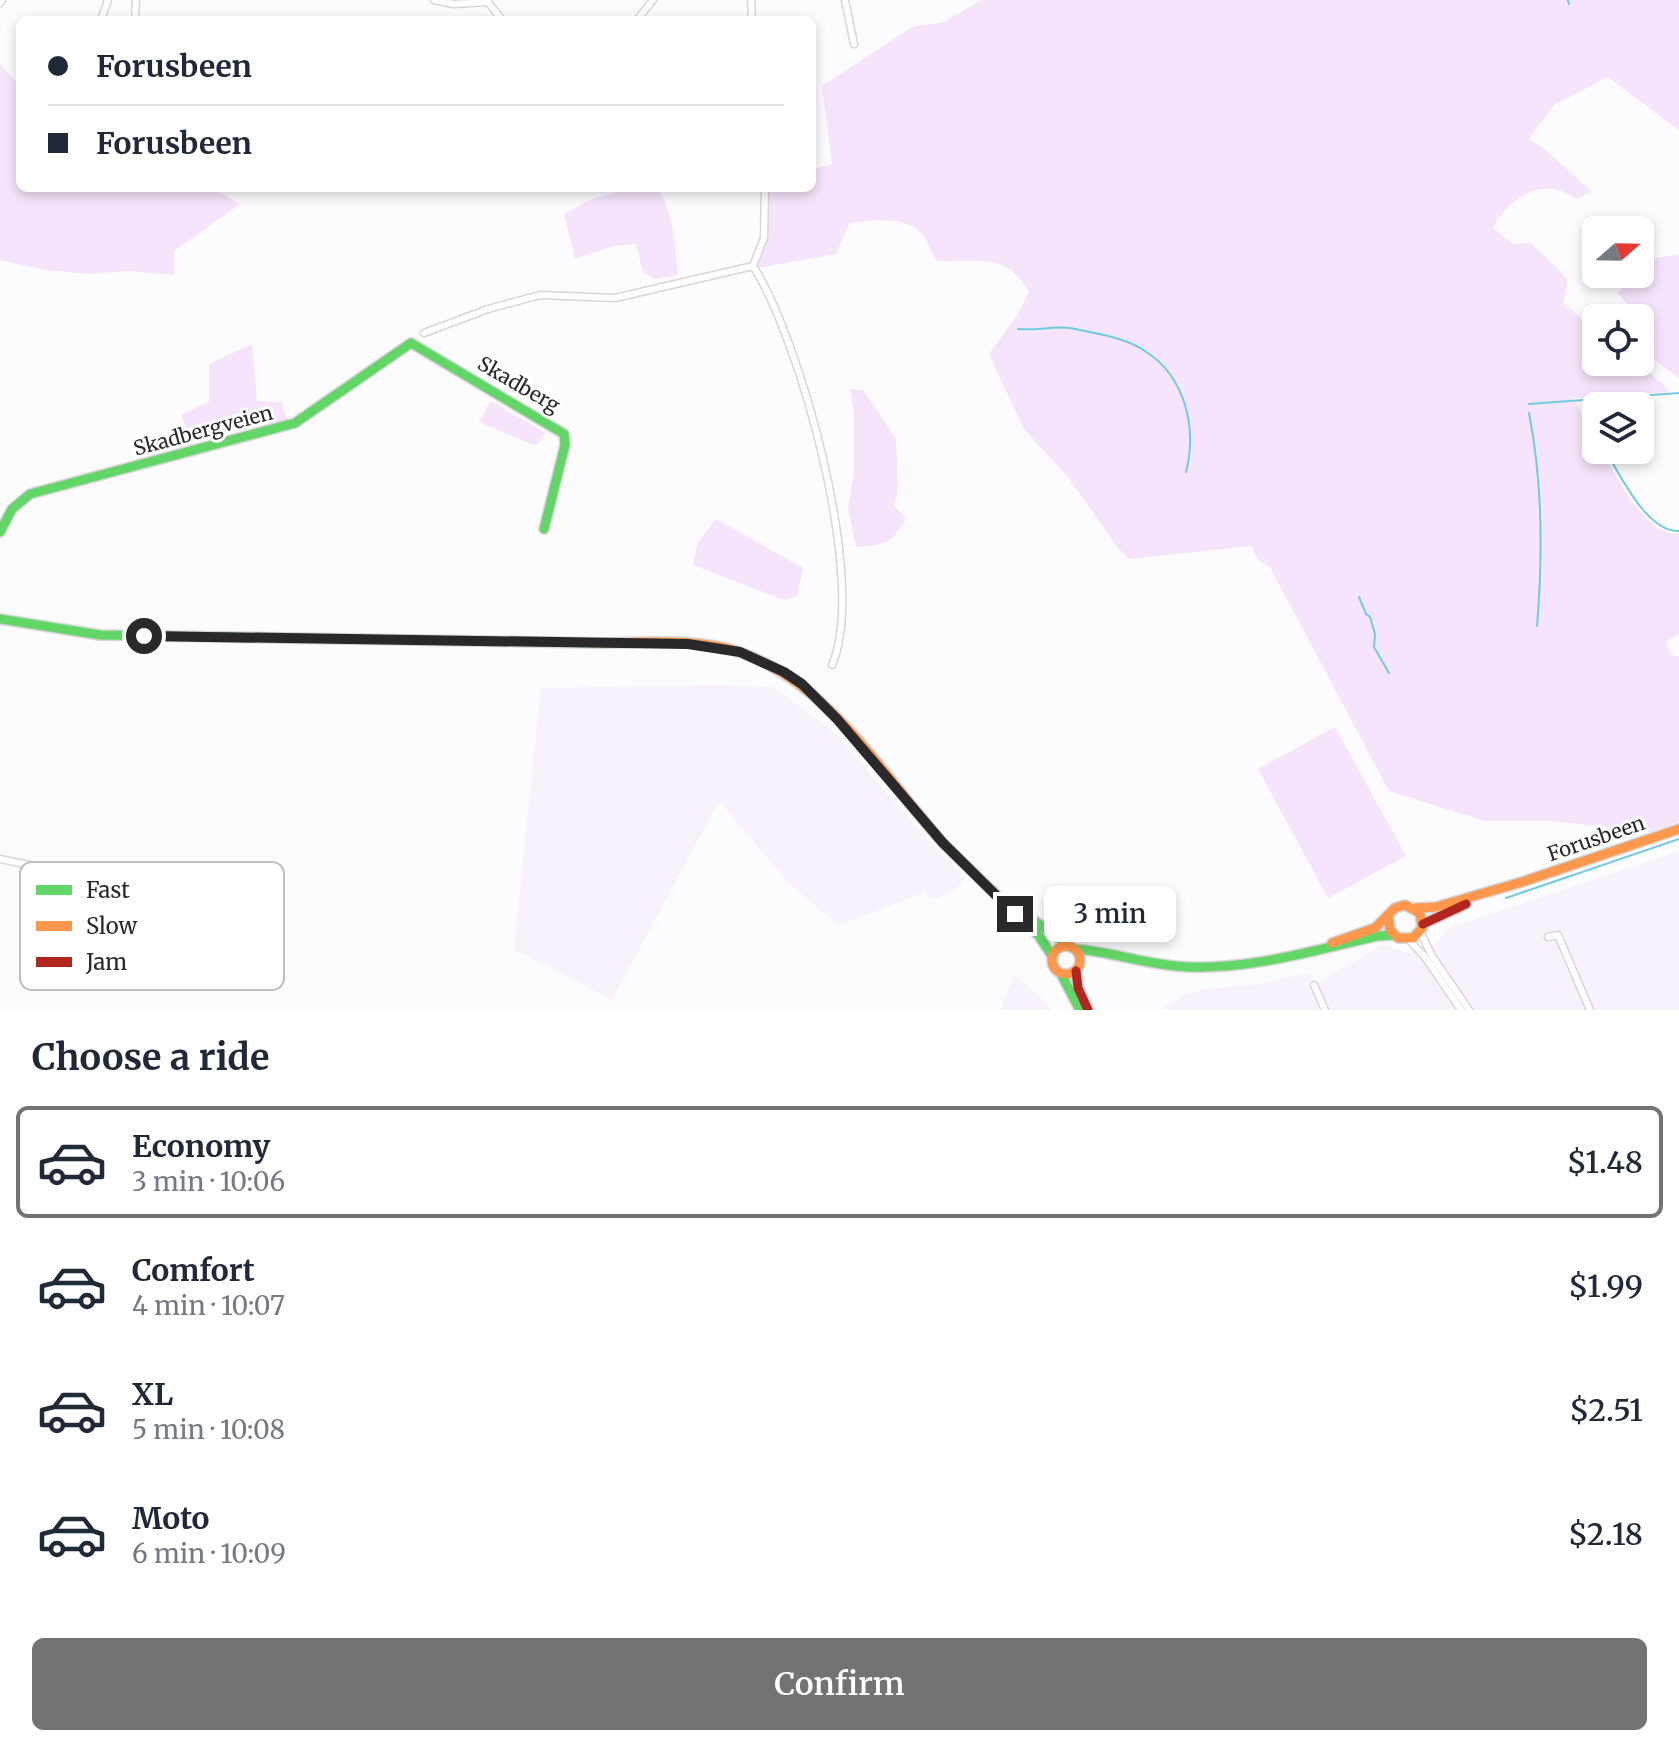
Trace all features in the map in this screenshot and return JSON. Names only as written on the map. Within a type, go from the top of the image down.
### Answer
[{"type":"main road","name":"Skadberg","points":[[411,343],[564,434],[565,445],[544,529]]},
{"type":"main road","name":"Skadbergveien","points":[[0,531],[12,509],[30,494],[295,423],[411,343]]},
{"type":"main road","points":[[0,619],[100,635],[688,644],[740,652],[784,672],[820,701],[943,843],[1039,936],[1052,956],[1052,966],[1061,974],[1080,1010]]},
{"type":"main road","points":[[0,628],[22,624]]},
{"type":"main road","name":"Forusbeen","points":[[1416,908],[1436,907],[1525,881],[1679,829]]},
{"type":"main road","name":"Forusbeen","points":[[1421,928],[1443,913],[1525,881]]},
{"type":"main road","points":[[993,892],[1073,948],[1078,968],[1078,988],[1088,1010]]},
{"type":"main road","points":[[1052,956],[1062,947],[1162,965],[1204,968],[1250,964],[1302,954],[1394,935],[1408,939],[1421,928],[1416,908],[1398,906],[1369,930],[1302,954]]},
{"type":"main road","points":[[1388,917],[1394,935]]},
{"type":"main road","points":[[1061,974],[1078,968],[1087,960],[1112,955]]},
{"type":"street","points":[[434,0],[453,4],[488,2],[499,16]]},
{"type":"street","points":[[640,16],[653,0]]},
{"type":"street","points":[[845,0],[854,44]]},
{"type":"street","points":[[765,192],[764,238],[753,266],[786,336],[799,376],[842,551],[838,649],[832,665]]},
{"type":"street","points":[[424,333],[488,309],[540,295],[615,298],[753,266]]},
{"type":"street","points":[[0,859],[20,863]]},
{"type":"street","points":[[1421,928],[1432,956],[1469,1010]]},
{"type":"street","points":[[1548,937],[1558,935],[1590,1010]]},
{"type":"street","points":[[1408,939],[1425,957],[1461,1010]]},
{"type":"street","points":[[1314,985],[1325,1010]]},
{"type":"shaded area","points":[[982,0],[1679,0],[1679,130],[1608,77],[1554,105],[1529,139],[1591,191],[1578,199],[1557,190],[1535,190],[1510,205],[1493,228],[1513,244],[1531,243],[1568,279],[1563,303],[1582,319],[1582,376],[1653,376],[1669,392],[1582,392],[1582,397],[1573,398],[1582,414],[1582,464],[1610,464],[1643,515],[1655,526],[1679,534],[1679,634],[1667,641],[1669,654],[1679,657],[1679,822],[1649,832],[1552,821],[1485,821],[1389,791],[1270,567],[1259,561],[1251,546],[1129,559],[1068,477],[1024,429],[989,354],[1018,314],[1029,292],[1011,270],[990,262],[937,261],[916,228],[877,220],[849,224],[836,254],[758,268],[764,192],[816,192],[816,168],[832,164],[822,86],[914,26],[942,23]]},
{"type":"shaded area","points":[[0,64],[16,82],[16,192],[220,192],[240,204],[174,251],[174,275],[128,271],[90,274],[45,270],[0,260]]},
{"type":"shaded area","points":[[617,192],[660,192],[671,219],[678,275],[654,279],[643,272],[636,244],[613,246],[575,259],[564,214],[592,199]]},
{"type":"shaded area","points":[[1679,254],[1679,378],[1654,360],[1654,304],[1628,304],[1617,293],[1623,288],[1654,288],[1656,258]]},
{"type":"shaded area","points":[[252,344],[257,401],[282,402],[287,420],[191,440],[181,415],[209,402],[209,364]]},
{"type":"shaded area","points":[[850,389],[863,390],[896,439],[898,493],[893,505],[906,518],[887,542],[856,547],[848,508],[854,470],[854,412]]},
{"type":"shaded area","points":[[491,401],[546,433],[536,446],[479,422]]},
{"type":"shaded area","points":[[716,519],[803,568],[797,596],[784,600],[693,565],[698,542]]},
{"type":"shaded area","points":[[773,687],[838,736],[965,879],[955,890],[934,899],[928,898],[925,892],[839,925],[790,884],[719,801],[612,1000],[514,949],[541,688]]},
{"type":"shaded area","points":[[1335,727],[1406,856],[1328,898],[1258,769]]},
{"type":"shaded area","points":[[1679,851],[1679,1010],[1160,1010],[1184,996],[1206,989],[1253,985],[1310,973],[1313,981],[1307,983],[1309,988],[1382,945],[1409,953],[1437,943],[1447,929]]},
{"type":"shaded area","points":[[1014,974],[1053,1010],[1001,1010]]},
{"type":"waterway","points":[[1568,0],[1569,4]]},
{"type":"waterway","points":[[1018,329],[1072,328],[1105,335],[1138,347],[1159,362],[1179,389],[1185,405],[1190,439],[1186,472]]},
{"type":"waterway","points":[[1529,404],[1679,393]]},
{"type":"waterway","points":[[1529,413],[1537,466],[1540,519],[1537,626]]},
{"type":"waterway","points":[[1613,464],[1645,512],[1667,529],[1679,531]]},
{"type":"waterway","points":[[1359,597],[1370,617],[1375,634],[1374,647],[1389,673]]},
{"type":"waterway","points":[[1506,898],[1679,839]]},
{"type":"traffic: fast","points":[[0,532],[12,509],[30,494],[295,423],[411,343],[564,434],[565,445],[544,529]]},
{"type":"traffic: fast","points":[[0,619],[100,635],[596,643]]},
{"type":"traffic: fast","points":[[944,844],[1039,936],[1052,956]]},
{"type":"traffic: fast","points":[[1015,907],[1071,947]]},
{"type":"traffic: fast","points":[[1075,949],[1175,966],[1214,967],[1261,962],[1377,936],[1394,935]]},
{"type":"traffic: fast","points":[[1061,974],[1080,1010]]},
{"type":"traffic: slow","points":[[596,643],[707,645],[742,653],[774,668],[803,687],[854,735],[944,844]]},
{"type":"traffic: slow","points":[[1416,908],[1436,907],[1525,881],[1679,829]]},
{"type":"traffic: slow","points":[[1332,943],[1375,928],[1395,908],[1405,905],[1420,913],[1422,928],[1413,938],[1398,938],[1390,930],[1388,917]]},
{"type":"traffic: slow","points":[[1066,946],[1076,950],[1080,960],[1076,970],[1066,974],[1056,970],[1052,960],[1056,950],[1066,946]]},
{"type":"traffic: jam","points":[[1423,924],[1466,904]]},
{"type":"traffic: jam","points":[[1076,971],[1078,988],[1088,1010]]},
{"type":"route","points":[[144,636],[688,644],[740,652],[784,672],[820,701],[943,843],[1015,914]]}]
